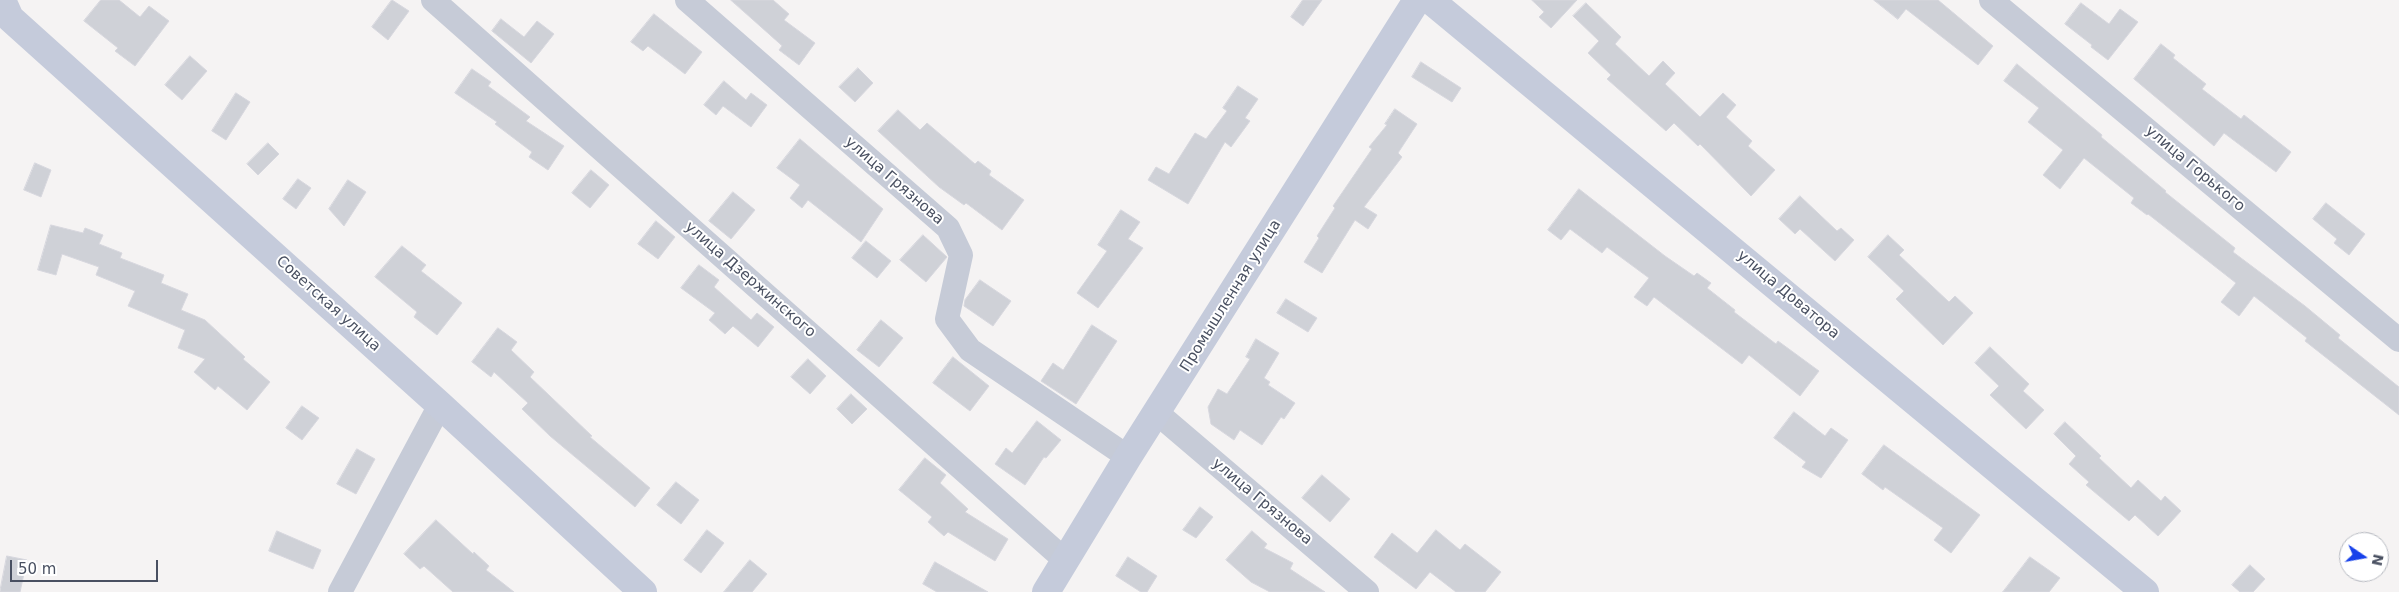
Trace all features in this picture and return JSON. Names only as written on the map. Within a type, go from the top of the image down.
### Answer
[{"type":"street","name":"улица Дзержинского","points":[[433,0],[1066,561]]},
{"type":"street","name":"улица Грязнова","points":[[688,0],[948,228],[961,255],[947,319],[970,350],[1128,457]]},
{"type":"street","name":"Промышленная улица","points":[[1046,592],[1128,457],[1417,0]]},
{"type":"street","name":"улица Доватора","points":[[1430,0],[2145,592]]},
{"type":"street","name":"улица Горького","points":[[1991,0],[2399,340]]},
{"type":"street","name":"Советская улица","points":[[6,9],[643,592]]},
{"type":"street","points":[[340,592],[440,405]]},
{"type":"street","name":"улица Грязнова","points":[[1157,413],[1367,592]]},
{"type":"building","points":[[101,0],[119,0],[140,17],[149,6],[169,21],[135,66],[115,51],[118,48],[84,21]]},
{"type":"building","points":[[392,0],[409,11],[388,40],[372,27]]},
{"type":"building","points":[[731,0],[773,0],[789,14],[784,20],[815,43],[799,65],[779,50],[782,46]]},
{"type":"building","points":[[1303,0],[1322,0],[1303,26],[1291,17]]},
{"type":"building","points":[[1532,0],[1577,0],[1551,28],[1539,17],[1544,12]]},
{"type":"building","points":[[1874,0],[1938,0],[1993,46],[1978,65],[1906,9],[1898,19]]},
{"type":"building","points":[[1586,3],[1621,37],[1615,44],[1649,76],[1663,61],[1675,73],[1665,84],[1700,117],[1723,93],[1736,105],[1726,117],[1752,141],[1748,146],[1775,170],[1751,196],[1700,144],[1698,146],[1674,123],[1666,131],[1607,79],[1611,75],[1588,53],[1599,41],[1573,16]]},
{"type":"building","points":[[2081,3],[2109,24],[2120,9],[2138,22],[2108,60],[2065,24]]},
{"type":"building","points":[[654,14],[702,52],[685,74],[648,46],[643,51],[631,42]]},
{"type":"building","points":[[501,19],[524,37],[537,21],[554,34],[531,63],[492,31]]},
{"type":"building","points":[[2161,44],[2175,55],[2173,58],[2206,84],[2202,89],[2241,119],[2244,115],[2291,152],[2276,172],[2224,133],[2214,146],[2134,79]]},
{"type":"building","points":[[190,56],[207,71],[182,100],[165,85]]},
{"type":"building","points":[[1421,62],[1461,88],[1452,102],[1412,77]]},
{"type":"building","points":[[2017,64],[2102,135],[2101,137],[2165,192],[2235,248],[2233,252],[2305,306],[2340,335],[2338,338],[2399,387],[2399,415],[2305,341],[2307,338],[2254,296],[2239,316],[2221,302],[2236,283],[2148,214],[2131,203],[2134,198],[2084,158],[2060,189],[2043,175],[2063,150],[2028,122],[2039,108],[2004,81]]},
{"type":"building","points":[[858,68],[873,83],[855,102],[839,87]]},
{"type":"building","points":[[472,69],[491,82],[488,86],[530,117],[526,121],[564,146],[548,170],[529,157],[532,152],[495,124],[497,122],[455,93]]},
{"type":"building","points":[[724,81],[746,100],[751,93],[767,105],[751,127],[723,106],[716,115],[704,105]]},
{"type":"building","points":[[1238,86],[1258,99],[1245,118],[1250,121],[1231,147],[1225,142],[1188,204],[1148,180],[1156,167],[1169,174],[1195,133],[1206,139],[1227,111],[1223,108]]},
{"type":"building","points":[[236,93],[250,102],[226,140],[212,131]]},
{"type":"building","points":[[1395,109],[1417,124],[1398,153],[1402,157],[1364,207],[1377,215],[1368,229],[1355,220],[1322,273],[1304,262],[1319,238],[1317,236],[1335,208],[1333,206],[1372,149],[1369,147],[1387,125],[1385,124]]},
{"type":"building","points":[[898,110],[920,130],[927,123],[975,164],[978,161],[991,171],[989,175],[1024,200],[1002,230],[966,203],[964,205],[939,187],[878,131]]},
{"type":"building","points":[[800,139],[883,209],[861,242],[808,200],[802,208],[790,198],[800,185],[777,168]]},
{"type":"building","points":[[268,143],[279,154],[258,175],[247,164]]},
{"type":"building","points":[[35,163],[51,170],[41,197],[24,190]]},
{"type":"building","points":[[591,170],[609,185],[590,208],[572,193]]},
{"type":"building","points":[[298,179],[311,188],[296,209],[283,199]]},
{"type":"building","points":[[348,180],[366,192],[344,226],[329,209]]},
{"type":"building","points":[[1579,189],[1665,256],[1694,276],[1697,273],[1711,283],[1707,288],[1735,310],[1734,312],[1776,344],[1778,341],[1819,371],[1800,396],[1749,355],[1742,364],[1654,297],[1647,306],[1634,297],[1649,278],[1607,247],[1602,253],[1570,229],[1561,240],[1548,230]]},
{"type":"building","points":[[733,192],[755,210],[731,239],[709,221]]},
{"type":"building","points":[[1800,196],[1837,231],[1841,228],[1854,240],[1835,261],[1800,229],[1795,234],[1779,219]]},
{"type":"building","points":[[2326,203],[2365,234],[2349,255],[2334,243],[2337,239],[2313,219]]},
{"type":"building","points":[[1121,210],[1140,222],[1128,239],[1143,248],[1098,308],[1077,293],[1107,251],[1098,245]]},
{"type":"building","points":[[656,221],[675,237],[658,259],[638,244]]},
{"type":"building","points":[[51,225],[83,233],[85,228],[103,235],[99,244],[122,253],[120,258],[164,275],[161,283],[188,294],[181,310],[205,320],[245,357],[243,359],[270,382],[247,410],[218,386],[215,390],[194,372],[205,359],[178,348],[185,330],[128,306],[135,291],[96,275],[99,267],[62,254],[56,275],[38,270]]},
{"type":"building","points":[[923,235],[947,257],[926,282],[900,260]]},
{"type":"building","points":[[1888,235],[1904,250],[1899,255],[1949,302],[1955,296],[1973,313],[1943,345],[1896,299],[1904,291],[1868,257]]},
{"type":"building","points":[[866,241],[891,261],[877,278],[852,258]]},
{"type":"building","points":[[402,246],[426,265],[421,271],[462,303],[437,335],[414,317],[417,312],[375,277]]},
{"type":"building","points":[[699,265],[719,280],[714,287],[751,320],[757,313],[774,327],[758,347],[733,326],[725,334],[709,320],[715,313],[681,288]]},
{"type":"building","points":[[980,280],[1011,301],[993,326],[964,306],[965,300]]},
{"type":"building","points":[[1286,299],[1317,318],[1308,332],[1277,313]]},
{"type":"building","points":[[881,320],[903,338],[879,367],[857,350]]},
{"type":"building","points":[[1092,325],[1117,341],[1076,404],[1041,381],[1053,363],[1063,370]]},
{"type":"building","points":[[498,328],[517,342],[511,350],[534,372],[530,377],[592,436],[590,437],[650,488],[635,507],[550,436],[522,409],[528,403],[494,372],[491,377],[472,362]]},
{"type":"building","points":[[1256,339],[1279,353],[1264,378],[1270,382],[1268,385],[1295,403],[1284,419],[1281,417],[1262,445],[1240,430],[1234,440],[1211,424],[1208,407],[1218,389],[1227,394],[1250,359],[1246,357]]},
{"type":"building","points":[[1990,347],[2029,384],[2023,391],[2044,410],[2026,429],[1990,395],[1999,386],[1975,363]]},
{"type":"building","points":[[953,357],[989,386],[970,411],[933,383]]},
{"type":"building","points":[[808,359],[826,376],[810,394],[791,377]]},
{"type":"building","points":[[851,394],[867,409],[852,424],[837,409]]},
{"type":"building","points":[[302,406],[319,418],[302,440],[286,428]]},
{"type":"building","points":[[1794,412],[1825,436],[1831,428],[1848,440],[1821,478],[1802,467],[1806,462],[1774,438]]},
{"type":"building","points":[[1037,421],[1061,440],[1046,458],[1044,457],[1025,485],[995,464],[1006,448],[1012,453]]},
{"type":"building","points":[[2065,422],[2131,488],[2138,480],[2161,501],[2165,496],[2181,511],[2158,536],[2135,515],[2129,521],[2086,485],[2089,482],[2069,464],[2076,456],[2054,434]]},
{"type":"building","points":[[1884,445],[1980,515],[1951,553],[1934,540],[1943,528],[1885,487],[1883,490],[1862,474]]},
{"type":"building","points":[[357,449],[375,459],[356,494],[337,484]]},
{"type":"building","points":[[925,458],[946,475],[940,483],[968,509],[965,512],[1008,539],[995,561],[948,532],[944,536],[928,522],[932,517],[899,490]]},
{"type":"building","points":[[1322,475],[1350,499],[1330,522],[1302,498]]},
{"type":"building","points":[[676,482],[699,500],[681,524],[657,505]]},
{"type":"building","points":[[1200,507],[1213,517],[1196,538],[1183,530]]},
{"type":"building","points":[[436,520],[489,566],[486,570],[514,592],[453,592],[424,566],[420,569],[404,554]]},
{"type":"building","points":[[707,530],[724,543],[701,573],[684,560]]},
{"type":"building","points":[[1436,530],[1460,550],[1465,544],[1501,572],[1485,592],[1456,592],[1430,572],[1416,589],[1374,557],[1392,533],[1417,553]]},
{"type":"building","points":[[277,531],[321,550],[313,569],[269,551]]},
{"type":"building","points":[[1252,531],[1267,544],[1264,548],[1293,563],[1290,569],[1325,592],[1270,592],[1251,582],[1226,560]]},
{"type":"building","points":[[7,556],[27,560],[20,592],[0,592]]},
{"type":"building","points":[[1128,557],[1157,576],[1147,592],[1141,592],[1116,576]]},
{"type":"building","points":[[2030,557],[2060,578],[2049,592],[2003,592]]},
{"type":"building","points":[[750,560],[767,574],[752,592],[724,592]]},
{"type":"building","points":[[935,562],[988,592],[937,592],[923,584]]},
{"type":"building","points":[[2250,565],[2265,579],[2253,592],[2240,592],[2232,585]]}]
